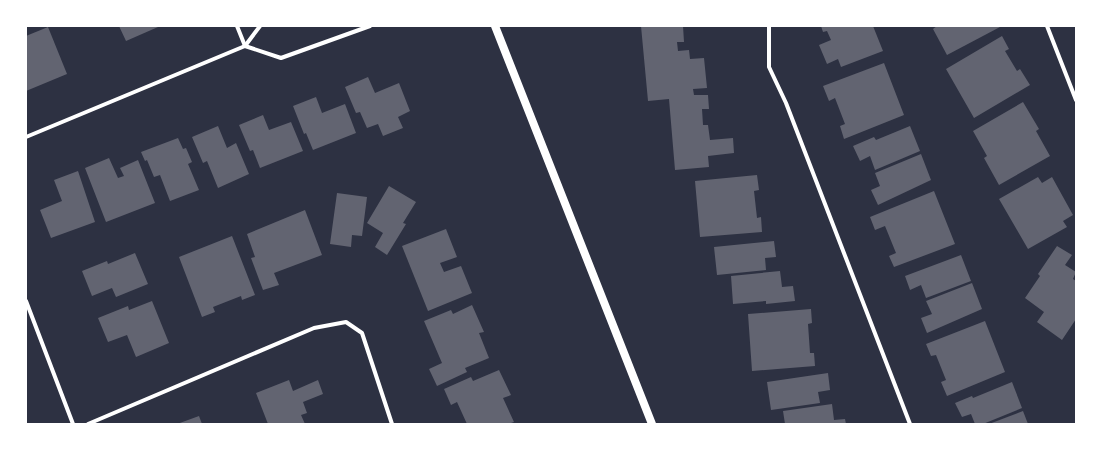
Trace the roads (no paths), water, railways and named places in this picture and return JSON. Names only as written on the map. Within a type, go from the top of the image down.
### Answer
[{"type":"main road","points":[[496,26],[652,424]]},
{"type":"street","points":[[237,26],[245,46],[281,58],[370,26]]},
{"type":"street","points":[[26,138],[245,46],[260,26]]},
{"type":"street","points":[[768,26],[769,67],[789,110],[910,424]]},
{"type":"street","points":[[1047,26],[1076,100]]},
{"type":"street","points":[[26,301],[73,424]]},
{"type":"street","points":[[88,424],[314,328],[346,322],[362,333],[392,424]]}]
